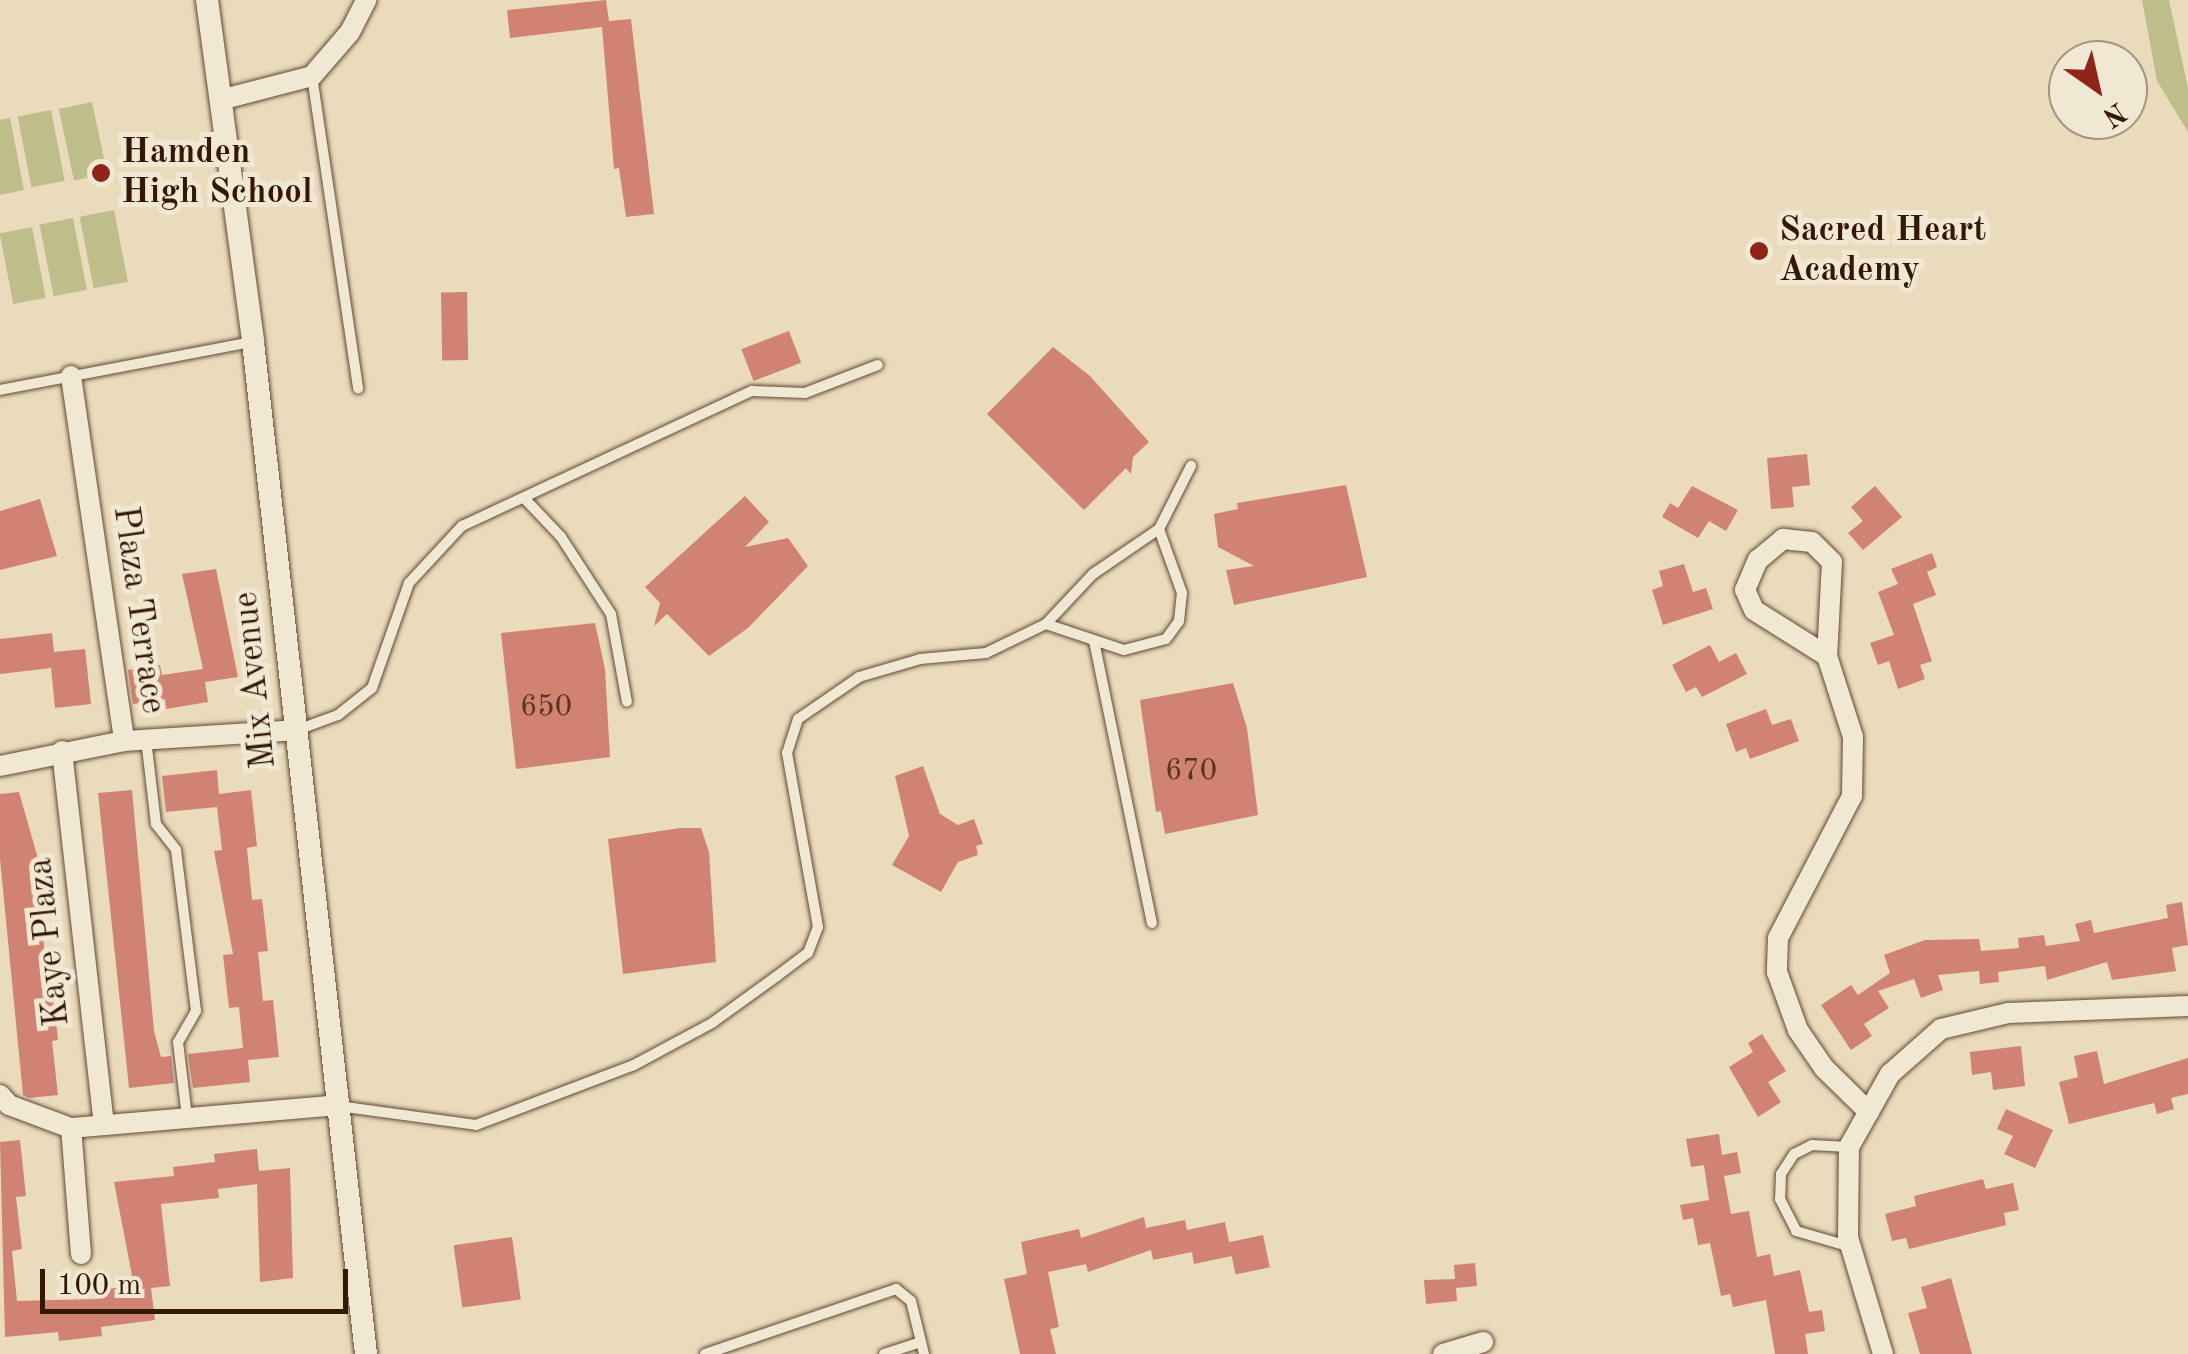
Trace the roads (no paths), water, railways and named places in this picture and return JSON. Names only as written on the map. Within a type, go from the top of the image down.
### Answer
[{"type":"street","name":"Mix Avenue","points":[[207,0],[254,342],[366,1354]]},
{"type":"street","points":[[220,100],[312,76],[350,32],[366,0]]},
{"type":"street","name":"Plaza Terrace","points":[[71,376],[124,741],[297,730]]},
{"type":"street","points":[[1827,656],[1754,610],[1745,590],[1758,560],[1784,539],[1812,542],[1832,562],[1827,656],[1853,737],[1852,796],[1778,938],[1777,972],[1798,1030],[1824,1068],[1869,1112]]},
{"type":"street","points":[[0,766],[124,741]]},
{"type":"street","name":"Kaye Plaza","points":[[62,751],[104,1125]]},
{"type":"street","points":[[1883,1354],[1851,1247],[1850,1147],[1890,1074],[1941,1028],[2008,1013],[2188,1006]]},
{"type":"street","points":[[0,1095],[9,1105],[71,1128],[336,1106]]},
{"type":"street","points":[[71,1128],[80,1254]]},
{"type":"street","points":[[1443,1354],[1483,1342]]},
{"type":"lane","points":[[312,76],[358,390]]},
{"type":"lane","points":[[0,390],[254,342]]},
{"type":"lane","points":[[297,730],[338,715],[372,688],[409,583],[444,539],[752,391],[805,393],[878,366]]},
{"type":"lane","points":[[336,1106],[476,1125],[634,1066],[712,1023],[808,953],[816,940],[817,912],[787,753],[798,719],[859,677],[920,659],[986,653],[1046,624],[1093,574],[1159,529],[1192,466]]},
{"type":"lane","points":[[526,500],[583,566],[611,614],[628,702]]},
{"type":"lane","points":[[1046,624],[1124,650],[1151,646],[1180,620],[1182,593],[1159,529]]},
{"type":"lane","points":[[1094,641],[1152,924]]},
{"type":"lane","points":[[146,739],[156,824],[176,850],[196,1011],[178,1042],[187,1118]]},
{"type":"lane","points":[[1850,1147],[1812,1145],[1794,1154],[1781,1174],[1780,1199],[1796,1231],[1851,1247]]},
{"type":"lane","points":[[705,1354],[896,1289],[911,1301],[923,1348],[884,1354]]},
{"type":"place","name":"Hamden High School","points":[[101,173]]},
{"type":"place","name":"Sacred Heart Academy","points":[[1759,251]]}]
